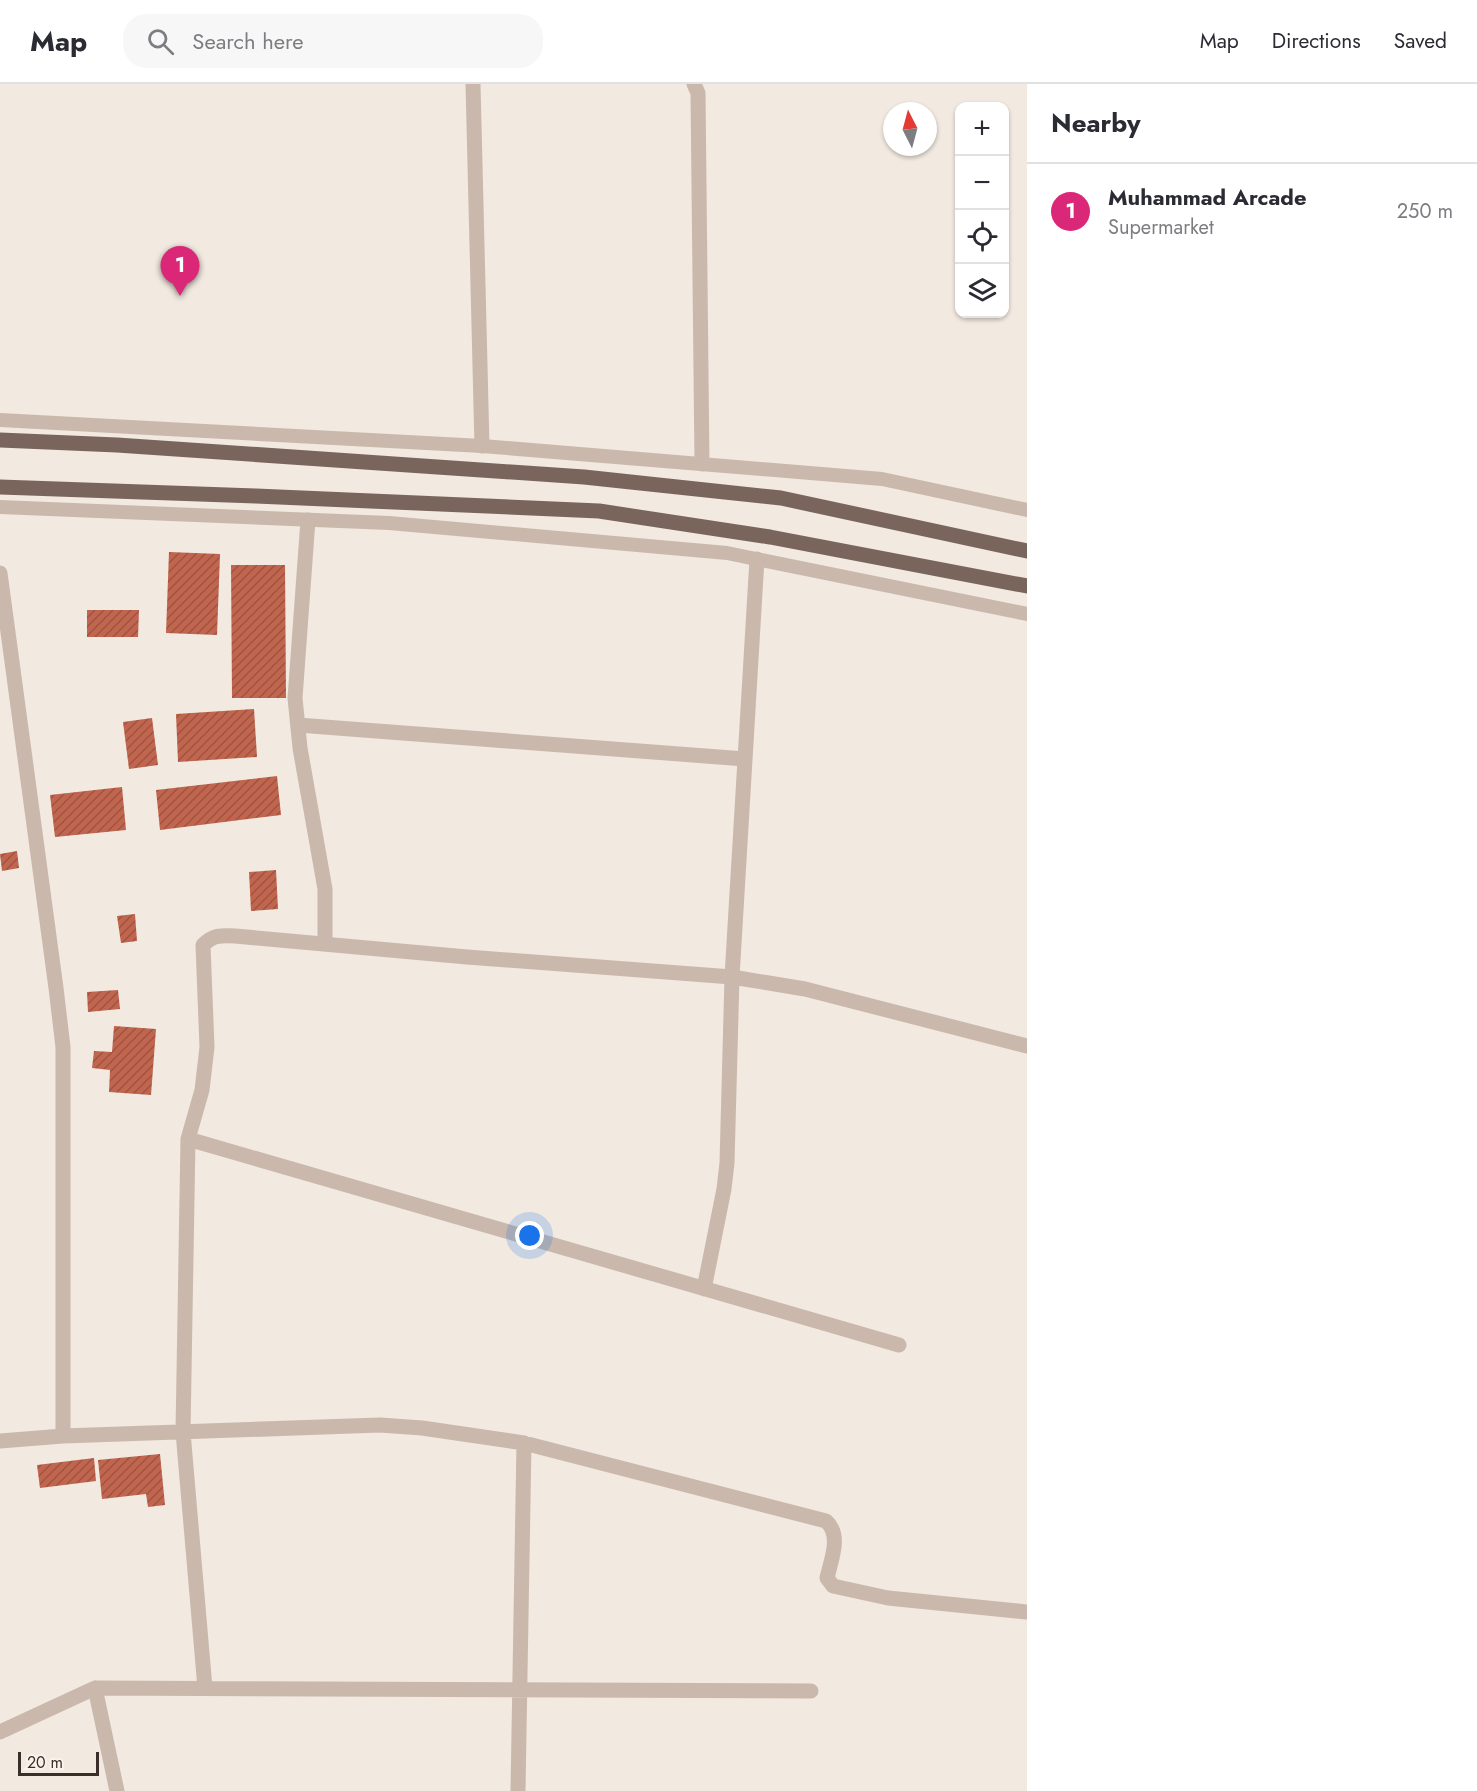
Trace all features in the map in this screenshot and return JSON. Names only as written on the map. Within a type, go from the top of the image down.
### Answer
[{"type":"main road","points":[[0,440],[117,445],[585,477],[781,498],[1027,551]]},
{"type":"main road","points":[[0,488],[256,495],[599,511],[770,537],[1027,586]]},
{"type":"street","points":[[473,84],[482,446]]},
{"type":"street","points":[[694,84],[698,93],[702,464]]},
{"type":"street","points":[[308,520],[295,698],[313,827],[325,889],[325,944]]},
{"type":"street","points":[[704,1289],[727,1163],[732,977],[757,559]]},
{"type":"street","points":[[0,573],[57,988],[63,1047],[63,1436]]},
{"type":"street","points":[[298,724],[745,759]]},
{"type":"street","points":[[205,1688],[183,1432],[189,1139],[202,1090],[207,1047],[203,945],[209,939],[219,935],[732,977],[805,989],[1027,1046]]},
{"type":"street","points":[[189,1139],[899,1345]]},
{"type":"street","points":[[0,1441],[63,1436],[380,1425],[422,1428],[524,1443],[826,1521],[830,1524],[835,1536],[827,1578],[833,1586],[888,1598],[1027,1612]]},
{"type":"street","points":[[518,1791],[524,1443]]},
{"type":"street","points":[[95,1688],[117,1791]]},
{"type":"street","points":[[0,1732],[95,1688],[811,1691]]},
{"type":"lane","points":[[0,420],[482,446],[882,479],[1027,510]]},
{"type":"lane","points":[[0,507],[389,523],[727,554],[1027,614]]},
{"type":"building","points":[[169,552],[220,554],[217,635],[166,633]]},
{"type":"building","points":[[231,565],[285,565],[286,698],[232,698]]},
{"type":"building","points":[[87,610],[139,610],[138,637],[87,637]]},
{"type":"building","points":[[254,709],[257,757],[178,762],[176,714]]},
{"type":"building","points":[[152,718],[158,765],[129,769],[123,722]]},
{"type":"building","points":[[277,776],[281,815],[160,830],[156,790]]},
{"type":"building","points":[[122,787],[126,830],[55,837],[50,795]]},
{"type":"building","points":[[17,851],[19,868],[2,871],[0,854]]},
{"type":"building","points":[[276,870],[278,909],[251,911],[249,872]]},
{"type":"building","points":[[135,914],[137,941],[121,943],[117,916]]},
{"type":"building","points":[[118,990],[120,1009],[88,1012],[87,992]]},
{"type":"building","points":[[114,1026],[156,1029],[151,1095],[109,1092],[110,1070],[92,1068],[94,1051],[112,1052]]},
{"type":"building","points":[[160,1454],[165,1505],[148,1507],[146,1494],[102,1499],[98,1460]]},
{"type":"building","points":[[94,1458],[96,1481],[40,1488],[37,1465]]},
{"type":"place","name":"Muhammad Arcade","points":[[180,296]]}]
